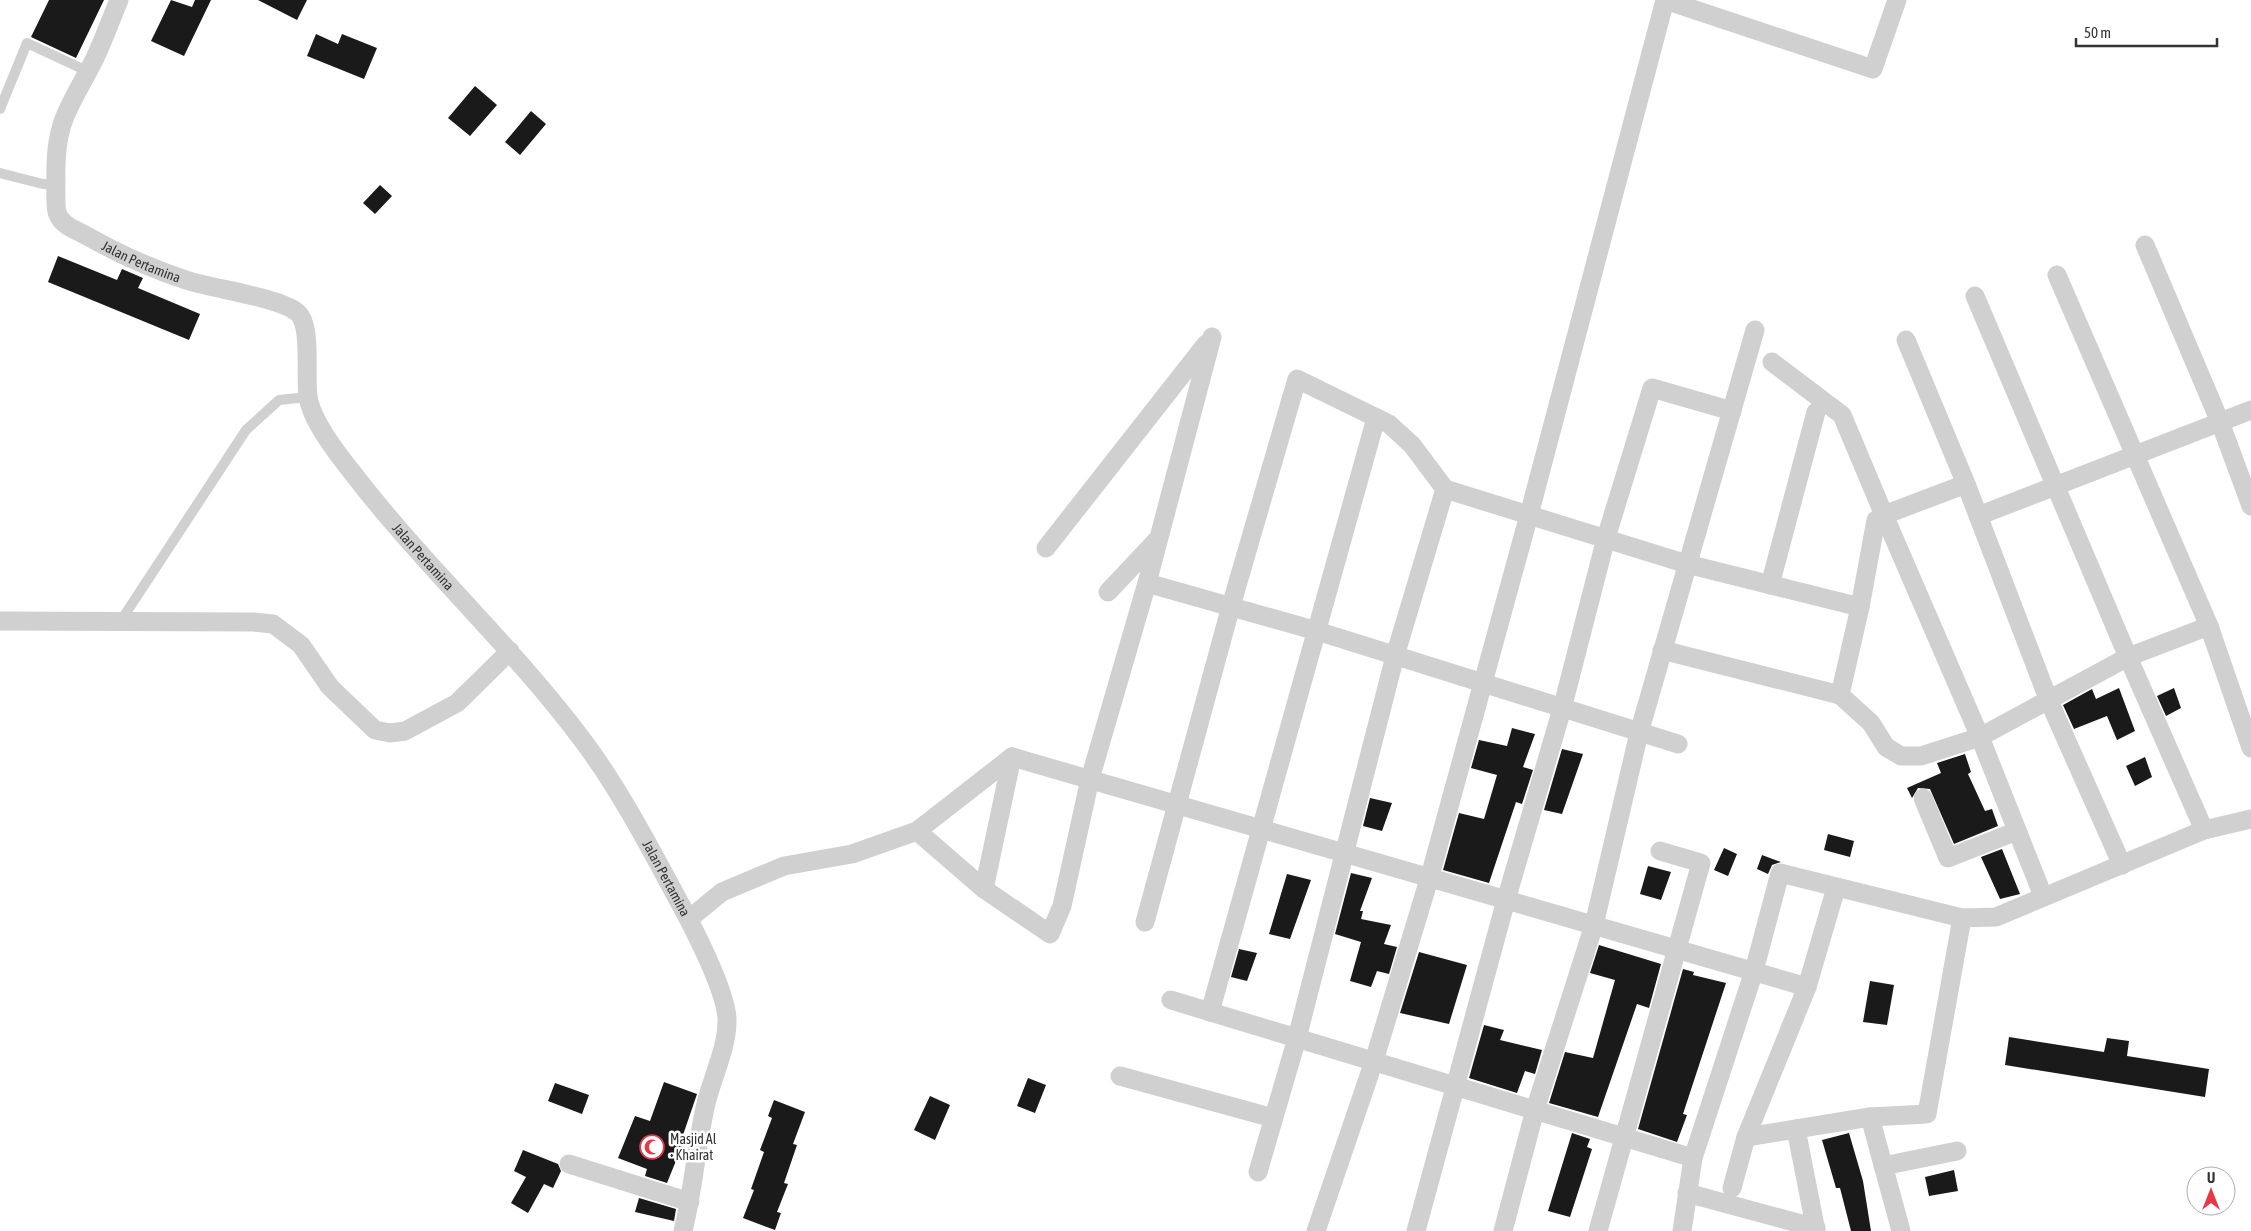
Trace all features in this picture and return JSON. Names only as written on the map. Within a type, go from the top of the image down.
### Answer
[{"type":"street","name":"Jalan Pertamina","points":[[119,0],[87,71],[62,117],[56,151],[57,213],[66,224],[123,256],[188,281],[246,294],[296,311],[304,322],[308,397],[314,415],[355,476],[443,579],[510,651],[586,745],[619,796],[689,919],[716,979],[727,1015],[725,1035],[706,1104],[690,1202],[683,1231]]},
{"type":"street","points":[[1316,1231],[1374,1061],[1430,876],[1481,683],[1529,515],[1665,0],[1873,69],[1897,0]]},
{"type":"street","points":[[2145,245],[2220,422],[2251,506]]},
{"type":"street","points":[[2056,275],[2209,626],[2251,748]]},
{"type":"street","points":[[1975,296],[2128,657],[2204,830]]},
{"type":"street","points":[[1503,1231],[1535,1110],[1594,925],[1639,732],[1755,330]]},
{"type":"street","points":[[917,831],[984,889],[1050,934],[1062,906],[1090,779],[1147,583],[1212,337],[1046,548]]},
{"type":"street","points":[[1906,340],[1966,484],[2049,701],[2122,865]]},
{"type":"street","points":[[1772,362],[1842,415],[1980,737],[2043,896]]},
{"type":"street","points":[[1145,922],[1179,805],[1231,606],[1298,379],[1389,424],[1412,445],[1445,489],[1687,564],[1860,607]]},
{"type":"street","points":[[1416,1231],[1506,900],[1562,708],[1606,538],[1652,388],[1732,411]]},
{"type":"street","points":[[1978,516],[2251,410]]},
{"type":"street","points":[[1770,584],[1816,412]]},
{"type":"street","points":[[1210,1012],[1376,418]]},
{"type":"street","points":[[1840,695],[1860,607],[1876,520],[1884,515],[1966,484]]},
{"type":"street","points":[[1258,1172],[1297,1038],[1395,656],[1445,489]]},
{"type":"street","points":[[1108,592],[1159,537]]},
{"type":"street","points":[[1147,583],[1317,631],[1678,744]]},
{"type":"street","points":[[0,621],[253,622],[273,624],[301,645],[330,687],[375,730],[390,733],[405,731],[457,703],[510,651]]},
{"type":"street","points":[[1662,650],[1840,695],[1871,723],[1886,747],[1901,756],[1921,756],[1980,737],[2128,657],[2209,626]]},
{"type":"street","points":[[1012,757],[1807,986]]},
{"type":"street","points":[[689,919],[722,892],[784,866],[852,854],[917,831],[1012,757]]},
{"type":"street","points":[[984,889],[1012,757]]},
{"type":"street","points":[[1923,798],[1948,858],[2016,831]]},
{"type":"street","points":[[1682,1231],[1686,1194],[1693,1158],[1754,971],[1780,873],[1962,918],[1996,917],[2204,830],[2251,819]]},
{"type":"street","points":[[1598,1231],[1701,863],[1660,851]]},
{"type":"street","points":[[1732,1188],[1746,1137],[1807,986],[1836,888]]},
{"type":"street","points":[[1746,1137],[1870,1117],[1927,1114],[1962,918]]},
{"type":"street","points":[[1171,1000],[1693,1158]]},
{"type":"street","points":[[1120,1076],[1273,1118]]},
{"type":"street","points":[[1870,1117],[1901,1231]]},
{"type":"street","points":[[1686,1194],[1816,1229],[1796,1129]]},
{"type":"street","points":[[1883,1166],[1958,1151]]},
{"type":"street","points":[[569,1164],[690,1202]]},
{"type":"lane","points":[[0,109],[27,43],[87,71]]},
{"type":"lane","points":[[0,173],[43,184],[56,185]]},
{"type":"lane","points":[[120,622],[246,430],[279,400],[308,397]]},
{"type":"building","points":[[49,0],[104,0],[76,58],[31,37]]},
{"type":"building","points":[[171,0],[192,7],[195,0],[211,0],[184,56],[151,41]]},
{"type":"building","points":[[258,0],[307,0],[297,20]]},
{"type":"building","points":[[316,34],[338,44],[342,34],[377,48],[364,79],[307,56]]},
{"type":"building","points":[[475,86],[497,105],[470,136],[448,118]]},
{"type":"building","points":[[531,111],[546,124],[520,155],[505,142]]},
{"type":"building","points":[[380,185],[392,196],[375,214],[363,203]]},
{"type":"building","points":[[58,256],[117,280],[122,269],[143,278],[138,288],[200,314],[189,340],[48,282]]},
{"type":"building","points":[[2119,688],[2135,731],[2117,740],[2107,716],[2074,729],[2063,705],[2092,689],[2096,699]]},
{"type":"building","points":[[2174,688],[2181,708],[2166,716],[2157,696]]},
{"type":"building","points":[[1512,728],[1535,734],[1523,767],[1533,770],[1522,804],[1516,802],[1489,883],[1443,870],[1459,813],[1484,819],[1497,775],[1471,768],[1479,740],[1507,746]]},
{"type":"building","points":[[1562,749],[1583,754],[1562,814],[1544,810]]},
{"type":"building","points":[[1965,754],[1971,772],[1968,774],[1985,811],[1992,809],[1998,826],[1954,844],[1930,789],[1918,788],[1912,798],[1907,788],[1941,773],[1937,763]]},
{"type":"building","points":[[2145,757],[2152,777],[2135,786],[2126,766]]},
{"type":"building","points":[[1370,798],[1392,803],[1382,831],[1363,826]]},
{"type":"building","points":[[1828,834],[1854,841],[1850,857],[1824,850]]},
{"type":"building","points":[[1724,848],[1737,854],[1728,876],[1714,870]]},
{"type":"building","points":[[2002,849],[2020,894],[2000,899],[1981,857]]},
{"type":"building","points":[[1762,855],[1781,862],[1772,865],[1768,874],[1757,869]]},
{"type":"building","points":[[1648,866],[1671,872],[1661,900],[1640,894]]},
{"type":"building","points":[[1351,873],[1372,878],[1360,911],[1363,911],[1361,919],[1391,925],[1384,944],[1397,947],[1389,974],[1377,971],[1371,987],[1350,981],[1361,942],[1335,934]]},
{"type":"building","points":[[1287,874],[1311,880],[1290,939],[1269,934]]},
{"type":"building","points":[[1599,945],[1661,964],[1649,1008],[1637,1004],[1598,1117],[1549,1103],[1565,1052],[1593,1058],[1615,980],[1590,973]]},
{"type":"building","points":[[1239,949],[1257,953],[1247,981],[1231,977]]},
{"type":"building","points":[[1419,952],[1467,965],[1449,1024],[1400,1013]]},
{"type":"building","points":[[1683,969],[1694,972],[1693,975],[1726,983],[1683,1114],[1687,1115],[1677,1142],[1638,1129]]},
{"type":"building","points":[[1870,981],[1894,985],[1887,1025],[1863,1022]]},
{"type":"building","points":[[1484,1025],[1504,1030],[1500,1040],[1542,1050],[1535,1074],[1525,1071],[1517,1093],[1469,1078]]},
{"type":"building","points":[[2009,1037],[2104,1052],[2107,1038],[2129,1041],[2127,1056],[2209,1069],[2205,1097],[2005,1065]]},
{"type":"building","points":[[1028,1078],[1046,1085],[1035,1113],[1017,1106]]},
{"type":"building","points":[[664,1082],[697,1094],[683,1135],[686,1136],[667,1183],[645,1176],[647,1169],[618,1158],[635,1116],[650,1121]]},
{"type":"building","points":[[555,1083],[589,1095],[582,1114],[548,1101]]},
{"type":"building","points":[[930,1096],[950,1105],[935,1140],[914,1130]]},
{"type":"building","points":[[774,1100],[805,1112],[793,1144],[797,1145],[784,1183],[788,1184],[777,1212],[781,1213],[775,1230],[743,1218],[754,1190],[751,1189],[764,1152],[760,1150],[772,1118],[768,1116]]},
{"type":"building","points":[[1572,1133],[1590,1139],[1587,1147],[1592,1149],[1570,1217],[1548,1211]]},
{"type":"building","points":[[1849,1133],[1863,1181],[1871,1231],[1851,1231],[1840,1188],[1836,1188],[1822,1140]]},
{"type":"building","points":[[523,1150],[558,1164],[561,1171],[553,1188],[544,1184],[528,1213],[511,1203],[526,1177],[514,1171]]},
{"type":"building","points":[[1954,1170],[1958,1191],[1929,1196],[1925,1177]]},
{"type":"building","points":[[639,1198],[676,1209],[674,1221],[635,1212]]},
{"type":"place","name":"Masjid Al - Khairat","points":[[652,1147]]}]
